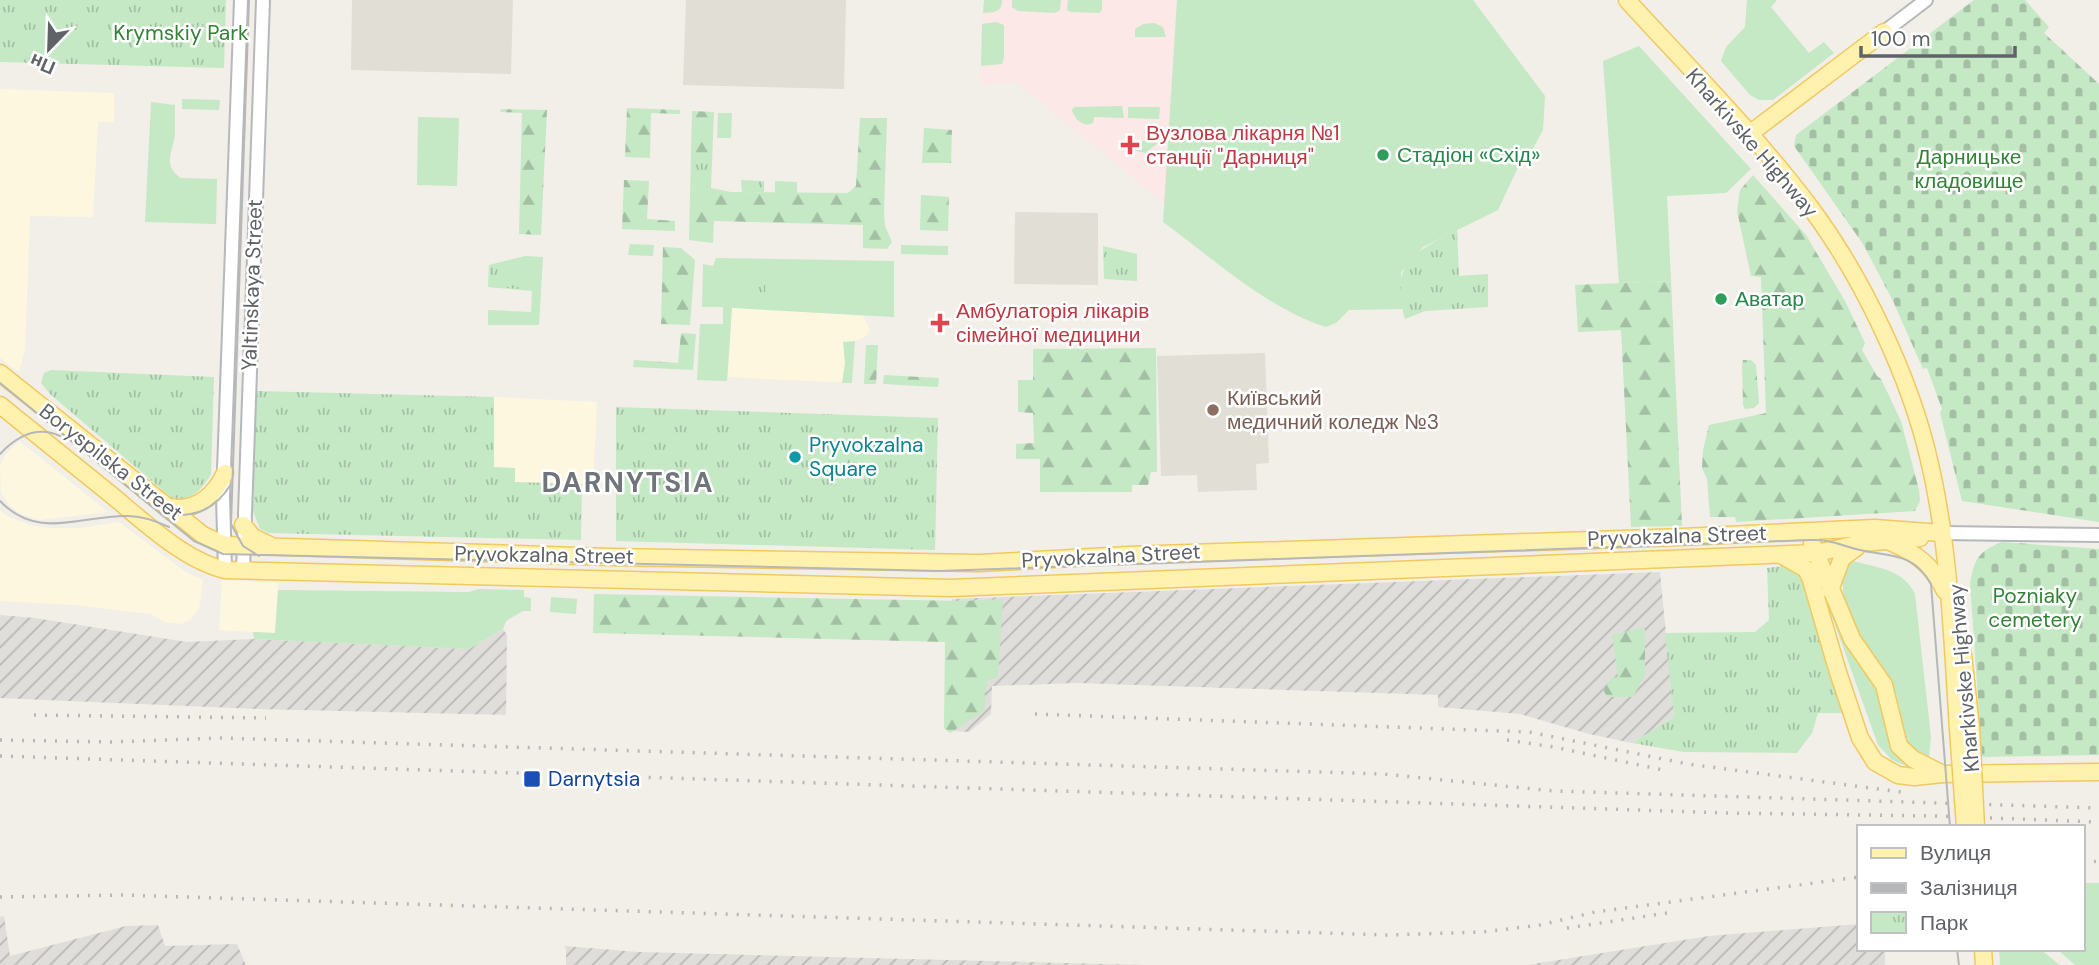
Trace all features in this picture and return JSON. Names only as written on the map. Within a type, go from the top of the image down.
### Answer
[{"type":"main road","name":"Kharkivske Highway","points":[[1627,0],[1780,170],[1814,213],[1835,243],[1898,368],[1929,459],[1942,533],[1976,825]]},
{"type":"main road","points":[[1748,135],[1884,32]]},
{"type":"main road","name":"Boryspilska Street","points":[[0,373],[203,535],[225,545]]},
{"type":"main road","name":"Boryspilska Street","points":[[0,405],[188,554],[202,563],[225,570]]},
{"type":"main road","points":[[166,506],[186,508],[201,502],[213,494],[225,473]]},
{"type":"main road","points":[[243,524],[259,541],[275,547]]},
{"type":"main road","name":"Pryvokzalna Street","points":[[225,545],[625,557],[979,562],[1875,528],[1942,533]]},
{"type":"main road","points":[[1808,531],[1852,639],[1884,685],[1899,746],[1913,759],[1942,774]]},
{"type":"main road","name":"Kharkivske Highway","points":[[1942,533],[1952,549],[1964,728],[1965,825]]},
{"type":"main road","name":"Pryvokzalna Street","points":[[225,570],[951,588],[1816,553],[1863,543],[1942,533]]},
{"type":"main road","points":[[1890,541],[1913,552],[1928,564],[1949,599]]},
{"type":"main road","points":[[1830,590],[1842,558],[1863,543]]},
{"type":"main road","points":[[1779,554],[1806,569],[1860,738],[1875,762],[1898,775],[1917,777],[1942,774],[2099,772]]},
{"type":"street","points":[[225,570],[223,497],[241,0]]},
{"type":"street","name":"Yaltinskaya Street","points":[[243,571],[262,0]]},
{"type":"street","points":[[1884,32],[1926,0]]},
{"type":"street","points":[[1942,533],[2099,535]]},
{"type":"shaded area","points":[[352,0],[513,0],[511,74],[351,70]]},
{"type":"shaded area","points":[[686,0],[846,0],[844,89],[683,85]]},
{"type":"shaded area","name":"Вузлова лікарня №1 станції \"Дарниця\"","points":[[984,0],[1177,0],[1165,204],[1016,82],[980,85]]},
{"type":"shaded area","points":[[0,89],[114,93],[114,122],[98,122],[93,217],[30,216],[25,348],[19,372],[0,358]]},
{"type":"shaded area","points":[[1015,212],[1098,213],[1098,285],[1014,284]]},
{"type":"shaded area","points":[[732,307],[863,316],[870,330],[865,337],[855,341],[852,383],[728,377]]},
{"type":"shaded area","name":"Київський медичний коледж №3","points":[[1265,353],[1269,463],[1256,464],[1257,490],[1198,492],[1197,475],[1161,476],[1157,356]]},
{"type":"shaded area","points":[[494,397],[597,402],[593,484],[514,482],[494,467]]},
{"type":"shaded area","points":[[19,441],[108,512],[40,520],[21,514],[10,506],[1,493],[0,465],[6,454]]},
{"type":"shaded area","points":[[0,510],[7,516],[30,525],[49,528],[80,528],[119,522],[184,571],[203,580],[199,609],[190,620],[181,624],[165,622],[151,614],[74,605],[0,601]]},
{"type":"shaded area","points":[[1660,572],[1674,717],[1632,743],[1520,714],[1438,707],[1438,695],[1077,683],[992,686],[991,714],[969,732],[949,731],[952,599]]},
{"type":"shaded area","points":[[222,580],[278,583],[275,633],[219,630]]},
{"type":"shaded area","points":[[0,615],[187,642],[254,639],[469,649],[503,629],[507,635],[506,715],[257,709],[0,698]]},
{"type":"shaded area","points":[[4,916],[10,956],[126,926],[158,925],[165,946],[237,944],[246,965],[0,965],[0,917]]},
{"type":"shaded area","points":[[1857,924],[1857,951],[1885,951],[1885,965],[1527,965],[1709,936]]},
{"type":"shaded area","points":[[564,946],[639,952],[1146,965],[566,965]]},
{"type":"green space","name":"Krymskiy Park","points":[[0,0],[226,0],[224,68],[0,62]]},
{"type":"green space","points":[[984,0],[1002,0],[1001,7],[997,11],[983,13]]},
{"type":"green space","points":[[1012,0],[1061,0],[1060,10],[1055,13],[1018,11],[1012,7]]},
{"type":"green space","points":[[1068,0],[1102,0],[1102,10],[1099,13],[1071,12],[1067,10]]},
{"type":"green space","name":"Стадіон «Схід»","points":[[1177,0],[1473,0],[1545,96],[1543,130],[1531,152],[1521,161],[1498,210],[1423,247],[1401,272],[1402,309],[1349,310],[1336,323],[1326,327],[1282,308],[1261,295],[1163,222]]},
{"type":"green space","points":[[1747,0],[1777,0],[1771,7],[1809,53],[1824,42],[1834,53],[1773,100],[1759,100],[1750,95],[1721,61],[1726,47],[1745,27]]},
{"type":"green space","name":"Дарницьке кладовище","points":[[1974,0],[2025,0],[2049,27],[2044,33],[2099,84],[2099,522],[1962,501],[1940,413],[1942,409],[1927,368],[1923,369],[1893,301],[1863,244],[1794,146],[1796,135]]},
{"type":"green space","points":[[996,22],[1004,25],[1002,64],[981,66],[982,24]]},
{"type":"green space","points":[[1154,23],[1163,27],[1166,37],[1135,37],[1135,29],[1143,24]]},
{"type":"green space","points":[[1639,46],[1751,169],[1726,193],[1667,196],[1671,281],[1619,283],[1603,61]]},
{"type":"green space","points":[[182,99],[220,100],[219,110],[182,109]]},
{"type":"green space","points":[[151,102],[175,105],[175,133],[170,163],[175,173],[181,178],[217,179],[216,224],[145,222]]},
{"type":"green space","points":[[1122,106],[1124,118],[1094,117],[1093,123],[1090,124],[1080,122],[1072,110],[1074,107]]},
{"type":"green space","points":[[1128,107],[1160,107],[1159,119],[1128,118]]},
{"type":"green space","points":[[627,108],[680,110],[680,114],[651,113],[650,158],[625,157]]},
{"type":"green space","points":[[501,109],[547,110],[541,235],[519,234],[522,113],[500,112]]},
{"type":"green space","points":[[692,111],[714,112],[711,188],[731,192],[848,193],[856,186],[860,118],[887,118],[884,211],[885,226],[892,242],[887,249],[863,248],[863,225],[714,221],[713,243],[689,240]]},
{"type":"green space","points":[[718,113],[732,113],[731,138],[717,138]]},
{"type":"green space","points":[[418,117],[459,118],[457,186],[417,185]]},
{"type":"green space","points":[[924,128],[952,130],[951,163],[922,163]]},
{"type":"green space","points":[[1126,141],[1155,141],[1157,144],[1145,153],[1126,148]]},
{"type":"green space","points":[[1662,152],[1662,170],[1643,171],[1641,156]]},
{"type":"green space","points":[[694,163],[709,164],[707,191],[692,190]]},
{"type":"green space","points":[[866,171],[881,172],[879,198],[864,198]]},
{"type":"green space","points":[[1753,175],[1806,235],[1845,301],[1865,343],[1862,350],[1881,379],[1901,421],[1919,490],[1920,501],[1915,511],[1736,522],[1735,517],[1710,517],[1707,479],[1702,468],[1709,425],[1766,413],[1761,277],[1751,276],[1737,211],[1740,190]]},
{"type":"green space","points":[[624,180],[649,181],[647,219],[675,221],[675,231],[622,229]]},
{"type":"green space","points":[[741,180],[764,181],[764,192],[742,192]]},
{"type":"green space","points":[[775,181],[797,182],[797,193],[775,193]]},
{"type":"green space","points":[[921,195],[949,197],[948,231],[920,230]]},
{"type":"green space","points":[[1457,230],[1459,276],[1488,274],[1488,307],[1425,311],[1405,319],[1400,285],[1408,262],[1428,246]]},
{"type":"green space","points":[[630,244],[654,245],[653,256],[628,255]]},
{"type":"green space","points":[[901,245],[948,246],[948,255],[901,254]]},
{"type":"green space","points":[[1103,246],[1137,254],[1137,281],[1104,279]]},
{"type":"green space","points":[[663,247],[681,248],[695,260],[690,325],[661,324]]},
{"type":"green space","points":[[525,256],[543,257],[539,325],[488,325],[488,310],[531,312],[532,291],[488,287],[489,265]]},
{"type":"green space","points":[[716,258],[894,261],[894,317],[732,308],[727,381],[697,380],[700,324],[723,324],[723,307],[702,307],[703,264],[713,266]]},
{"type":"green space","points":[[490,267],[522,269],[521,289],[489,287]]},
{"type":"green space","points":[[751,267],[766,268],[765,295],[750,294]]},
{"type":"green space","points":[[1671,281],[1682,526],[1631,527],[1621,330],[1578,332],[1575,285]]},
{"type":"green space","points":[[681,333],[696,334],[693,370],[633,367],[634,360],[678,363]]},
{"type":"green space","points":[[855,341],[852,383],[842,383],[845,363],[843,342]]},
{"type":"green space","points":[[866,345],[878,345],[876,384],[864,384]]},
{"type":"green space","points":[[1156,348],[1157,472],[1151,472],[1148,485],[1132,485],[1132,492],[1040,492],[1040,459],[1016,459],[1016,444],[1034,443],[1033,413],[1018,412],[1018,380],[1033,380],[1033,349]]},
{"type":"green space","points":[[1743,360],[1751,360],[1756,365],[1759,403],[1754,408],[1745,409],[1743,405]]},
{"type":"green space","points":[[51,370],[214,377],[211,474],[204,485],[191,496],[173,499],[50,394],[41,383],[44,373]]},
{"type":"green space","points":[[884,375],[939,378],[938,387],[883,384]]},
{"type":"green space","points":[[257,391],[494,397],[494,467],[515,468],[515,482],[582,484],[581,540],[269,533],[260,529],[253,511]]},
{"type":"green space","points":[[616,407],[938,418],[935,550],[616,541]]},
{"type":"green space","name":"Pozniaky cemetery","points":[[2002,542],[2099,549],[2099,755],[1982,757],[1970,583],[1979,557]]},
{"type":"green space","points":[[1853,561],[1897,574],[1915,594],[1931,737],[1929,758],[1914,752],[1905,742],[1849,614],[1843,580],[1844,568]]},
{"type":"green space","points":[[1782,566],[1799,570],[1807,586],[1850,713],[1818,713],[1812,733],[1797,753],[1684,752],[1632,743],[1674,717],[1665,633],[1755,632],[1769,620],[1767,568]]},
{"type":"green space","points":[[1819,580],[1877,676],[1890,723],[1920,772],[1892,760],[1878,745]]},
{"type":"green space","points":[[479,589],[524,590],[524,597],[531,598],[531,611],[523,611],[506,621],[503,629],[469,649],[254,639],[253,632],[275,633],[278,590],[469,592]]},
{"type":"green space","points":[[594,594],[964,601],[1003,599],[998,677],[987,681],[984,711],[950,733],[944,728],[945,642],[593,633]]},
{"type":"green space","points":[[551,597],[577,599],[576,614],[550,612]]},
{"type":"green space","points":[[1645,627],[1645,675],[1633,697],[1607,697],[1603,689],[1612,678],[1618,677],[1612,635]]},
{"type":"green space","points":[[2085,883],[2099,883],[2099,965],[2075,965],[2059,951],[2085,951]]},
{"type":"green space","points":[[1999,951],[2042,951],[2060,965],[2000,965]]},
{"type":"tram line","points":[[249,0],[231,524],[243,546],[259,556]]},
{"type":"tram line","points":[[0,383],[194,541],[223,554],[939,571],[1811,540],[1891,555],[1917,566],[1931,584],[1950,825]]},
{"type":"tram line","points":[[0,454],[27,434],[43,432],[60,436]]},
{"type":"tram line","points":[[160,513],[182,515],[201,511],[217,501],[231,484]]},
{"type":"tram line","points":[[0,501],[14,513],[45,523],[128,516],[149,519],[169,527]]},
{"type":"tram line","points":[[1957,951],[1959,965]]},
{"type":"railway","points":[[1035,714],[1529,732],[1688,764],[1901,792]]},
{"type":"railway","points":[[34,715],[266,718]]},
{"type":"railway","points":[[0,740],[110,742],[221,738],[1383,774],[1554,791],[2099,808]]},
{"type":"railway","points":[[1507,740],[1668,771]]},
{"type":"railway","points":[[0,756],[1728,813],[2099,822]]},
{"type":"railway","points":[[2085,863],[2099,861]]},
{"type":"railway","points":[[0,897],[123,895],[1387,935],[1483,932],[1540,925],[1595,912],[1857,877]]},
{"type":"railway","points":[[1567,928],[1674,912]]},
{"type":"place","name":"Вузлова лікарня №1 станції \"Дарниця\"","points":[[1130,145]]},
{"type":"place","name":"Стадіон «Схід»","points":[[1383,155]]},
{"type":"place","name":"Аватар","points":[[1721,299]]},
{"type":"place","name":"Амбулаторія лікарів сімейної медицини","points":[[940,323]]},
{"type":"place","name":"Київський медичний коледж №3","points":[[1213,410]]},
{"type":"place","name":"Pryvokzalna Square","points":[[795,457]]},
{"type":"place","name":"Darnytsia","points":[[532,779]]},
{"type":"district","name":"DARNYTSIA","points":[[628,482]]}]
